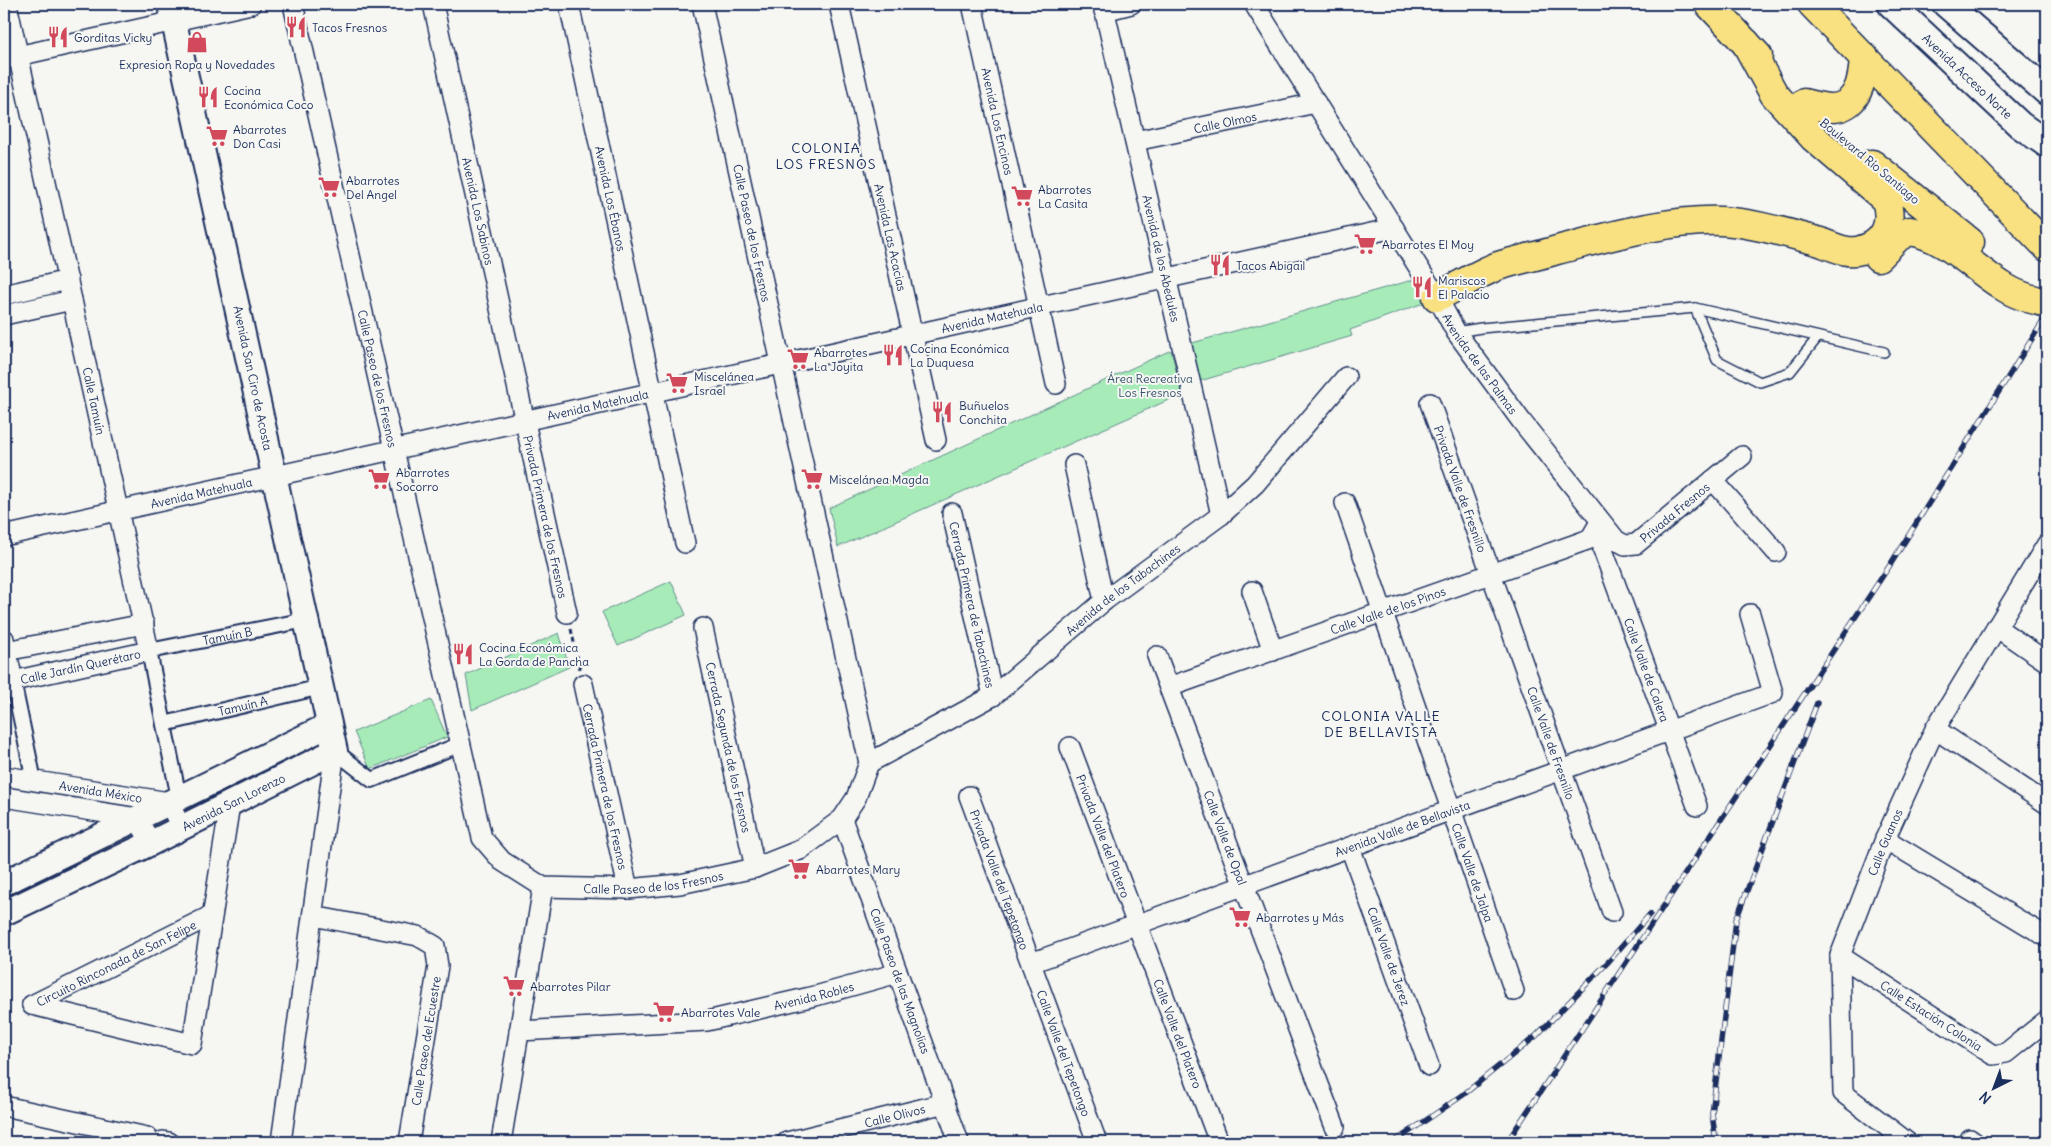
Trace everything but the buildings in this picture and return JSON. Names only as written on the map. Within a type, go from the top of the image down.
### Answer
[{"type":"main road","name":"Boulevard Río Santiago","points":[[1709,4],[1804,103],[1842,139],[2047,302]]},
{"type":"main road","points":[[1812,4],[2047,247]]},
{"type":"main road","name":"Avenida Acceso Norte","points":[[1891,4],[2020,125],[2047,144]]},
{"type":"main road","points":[[1946,4],[2047,92]]},
{"type":"main road","points":[[1446,314],[1498,267],[1590,241],[1664,225],[1721,221],[1788,234],[1847,251],[1860,251],[1872,246],[1882,236],[1888,226],[1890,214],[1886,200],[1814,138],[1774,94],[1746,43]]},
{"type":"main road","points":[[1804,103],[1833,108],[1848,102],[1856,95],[1860,86],[1864,57]]},
{"type":"main road","points":[[1446,314],[1504,281],[1598,255],[1673,239],[1725,236],[1793,248],[1842,264],[1860,264],[1876,259],[1898,238],[1910,231],[1926,234],[1939,240],[2010,290],[2026,298],[2047,302]]},
{"type":"street","name":"Calle Tamuín","points":[[7,4],[11,58],[68,280],[150,651],[164,724],[174,800]]},
{"type":"street","points":[[11,58],[172,12],[251,4]]},
{"type":"street","name":"Calle Paseo de los Fresnos","points":[[294,4],[482,838],[502,860],[543,887],[628,888],[680,884],[755,868],[800,850],[842,819],[856,798],[867,773],[869,763],[702,4]]},
{"type":"street","name":"Avenida Los Sabinos","points":[[432,4],[525,420]]},
{"type":"street","name":"Avenida Los Ébanos","points":[[568,4],[652,392]]},
{"type":"street","name":"Avenida Las Acacias","points":[[839,4],[936,440]]},
{"type":"street","name":"Avenida Los Encinos","points":[[972,4],[1056,384]]},
{"type":"street","points":[[1103,7],[1132,4]]},
{"type":"street","name":"Avenida de las Palmas","points":[[1254,4],[1446,314],[1601,536],[1625,545],[1636,544]]},
{"type":"street","name":"Avenida de los Abedules","points":[[1103,7],[1221,515]]},
{"type":"street","name":"Avenida San Ciro de Acosta","points":[[172,12],[335,752]]},
{"type":"street","name":"Calle Olmos","points":[[1134,142],[1316,103]]},
{"type":"street","name":"Avenida Matehuala","points":[[4,536],[1394,228]]},
{"type":"street","points":[[4,295],[68,280]]},
{"type":"street","points":[[4,315],[72,300]]},
{"type":"street","name":"Avenida de los Tabachines","points":[[869,763],[993,696],[1104,601],[1221,515],[1255,484],[1346,377]]},
{"type":"street","points":[[652,392],[685,543]]},
{"type":"street","name":"Privada Valle de Fresnillo","points":[[1430,403],[1491,574]]},
{"type":"street","name":"Privada Primera de los Fresnos","points":[[525,420],[567,613]]},
{"type":"street","name":"Privada Fresnos","points":[[1636,544],[1742,456]]},
{"type":"street","points":[[1074,465],[1104,601]]},
{"type":"street","name":"Privada Fresnos","points":[[1713,480],[1776,552]]},
{"type":"street","name":"Calle Valle de Jalpa","points":[[1345,504],[1514,991]]},
{"type":"street","name":"Cerrada Primera de Tabachines","points":[[952,513],[993,696]]},
{"type":"street","name":"Calle Valle de los Pinos","points":[[1169,687],[1601,536]]},
{"type":"street","name":"Calle Valle de Calera","points":[[1601,536],[1697,806]]},
{"type":"street","name":"Calle Guanos","points":[[1907,1142],[1843,1093],[1840,956],[1885,839],[1935,729],[2047,544]]},
{"type":"street","name":"Calle Valle de Fresnillo","points":[[1491,574],[1612,912]]},
{"type":"street","points":[[1252,591],[1273,651]]},
{"type":"street","name":"Avenida Valle de Bellavista","points":[[1031,963],[1773,693],[1750,614]]},
{"type":"street","name":"Tamuín B","points":[[150,651],[306,620]]},
{"type":"street","points":[[34,781],[7,660],[144,624]]},
{"type":"street","points":[[1996,627],[2047,662]]},
{"type":"street","name":"Cerrada Segunda de los Fresnos","points":[[703,628],[755,868]]},
{"type":"street","name":"Calle Jardín Querétaro","points":[[7,660],[150,651]]},
{"type":"street","name":"Calle Valle de Opal","points":[[1157,656],[1334,1127]]},
{"type":"street","name":"Cerrada Primera de los Fresnos","points":[[583,684],[628,888]]},
{"type":"street","name":"Tamuín A","points":[[164,724],[321,687]]},
{"type":"street","points":[[4,883],[330,725]]},
{"type":"street","points":[[1935,729],[2047,804]]},
{"type":"street","points":[[281,1142],[335,752],[372,780],[461,744]]},
{"type":"street","name":"Privada Valle del Platero","points":[[1070,747],[1137,925]]},
{"type":"street","name":"Avenida San Lorenzo","points":[[4,913],[335,752]]},
{"type":"street","name":"Avenida México","points":[[4,776],[174,800]]},
{"type":"street","name":"Privada Valle del Tepetongo","points":[[969,796],[1031,963]]},
{"type":"street","name":"Avenida México","points":[[4,797],[137,818],[151,843]]},
{"type":"street","points":[[174,800],[182,828]]},
{"type":"street","points":[[212,915],[230,804]]},
{"type":"street","name":"Calle Paseo de las Magnolias","points":[[842,819],[959,1142]]},
{"type":"street","points":[[1885,839],[2047,937]]},
{"type":"street","name":"Calle Valle de Jerez","points":[[1350,847],[1429,1066]]},
{"type":"street","points":[[500,1142],[543,887]]},
{"type":"street","name":"Circuito Rinconada de San Felipe","points":[[212,915],[192,1044],[32,1005],[212,915]]},
{"type":"street","name":"Calle Paseo del Ecuestre","points":[[313,916],[418,936],[435,946],[438,966],[409,1142]]},
{"type":"street","name":"Calle Valle del Platero","points":[[1137,925],[1218,1142]]},
{"type":"street","name":"Calle Estación Colonia","points":[[1840,956],[1993,1055],[2006,1053],[2047,1020]]},
{"type":"street","name":"Calle Valle del Tepetongo","points":[[1031,963],[1097,1142]]},
{"type":"street","name":"Avenida Robles","points":[[519,1031],[707,1021],[819,995],[898,973]]},
{"type":"street","name":"Calle Olivos","points":[[787,1142],[945,1102]]},
{"type":"street","points":[[4,1106],[103,1135],[160,1140]]},
{"type":"lane","points":[[1446,314],[1481,328],[1695,308],[1884,352]]},
{"type":"lane","points":[[1695,308],[1717,360],[1760,382],[1790,372],[1818,337]]},
{"type":"path","points":[[567,613],[583,684]]},
{"type":"green space","points":[[1416,279],[1429,301],[1350,330],[1352,336],[1200,381],[1189,344]]},
{"type":"green space","name":"Área Recreativa Los Fresnos","points":[[1171,350],[1182,394],[838,547],[829,508]]},
{"type":"green space","points":[[671,581],[686,615],[618,646],[602,612]]},
{"type":"green space","points":[[559,633],[569,667],[472,710],[466,675]]},
{"type":"green space","points":[[431,700],[447,737],[370,769],[354,732]]},
{"type":"railway","points":[[1507,1142],[1890,565],[2047,315]]},
{"type":"railway","points":[[1716,1142],[1712,1114],[1736,920],[1817,703]]},
{"type":"railway","points":[[1394,1142],[1463,1095],[1536,1036],[1609,961],[1650,914]]},
{"type":"place","name":"Tacos Fresnos","points":[[296,27]]},
{"type":"place","name":"Gorditas Vicky","points":[[58,37]]},
{"type":"place","name":"Expresion Ropa y Novedades","points":[[197,42]]},
{"type":"place","name":"Cocina Económica Coco","points":[[208,97]]},
{"type":"place","name":"Abarrotes Don Casi","points":[[217,136]]},
{"type":"place","name":"Abarrotes Del Angel","points":[[329,187]]},
{"type":"place","name":"Abarrotes La Casita","points":[[1022,196]]},
{"type":"place","name":"Abarrotes El Moy","points":[[1365,244]]},
{"type":"place","name":"Tacos Abigail","points":[[1220,265]]},
{"type":"place","name":"Mariscos El Palacio","points":[[1422,287]]},
{"type":"place","name":"Cocina Económica La Duquesa","points":[[893,355]]},
{"type":"place","name":"Abarrotes La Joyita","points":[[798,359]]},
{"type":"place","name":"Miscelánea Israel","points":[[677,383]]},
{"type":"place","name":"Buñuelos Conchita","points":[[942,412]]},
{"type":"place","name":"Abarrotes Socorro","points":[[379,479]]},
{"type":"place","name":"Miscelánea Magda","points":[[812,479]]},
{"type":"place","name":"Cocina Económica La Gorda de Pancha","points":[[463,654]]},
{"type":"place","name":"Abarrotes Mary","points":[[799,869]]},
{"type":"place","name":"Abarrotes y Más","points":[[1240,917]]},
{"type":"place","name":"Abarrotes Pilar","points":[[514,986]]},
{"type":"place","name":"Abarrotes Vale","points":[[664,1012]]},
{"type":"district","name":"COLONIA LOS FRESNOS","points":[[826,156]]},
{"type":"district","name":"COLONIA VALLE DE BELLAVISTA","points":[[1381,724]]}]
